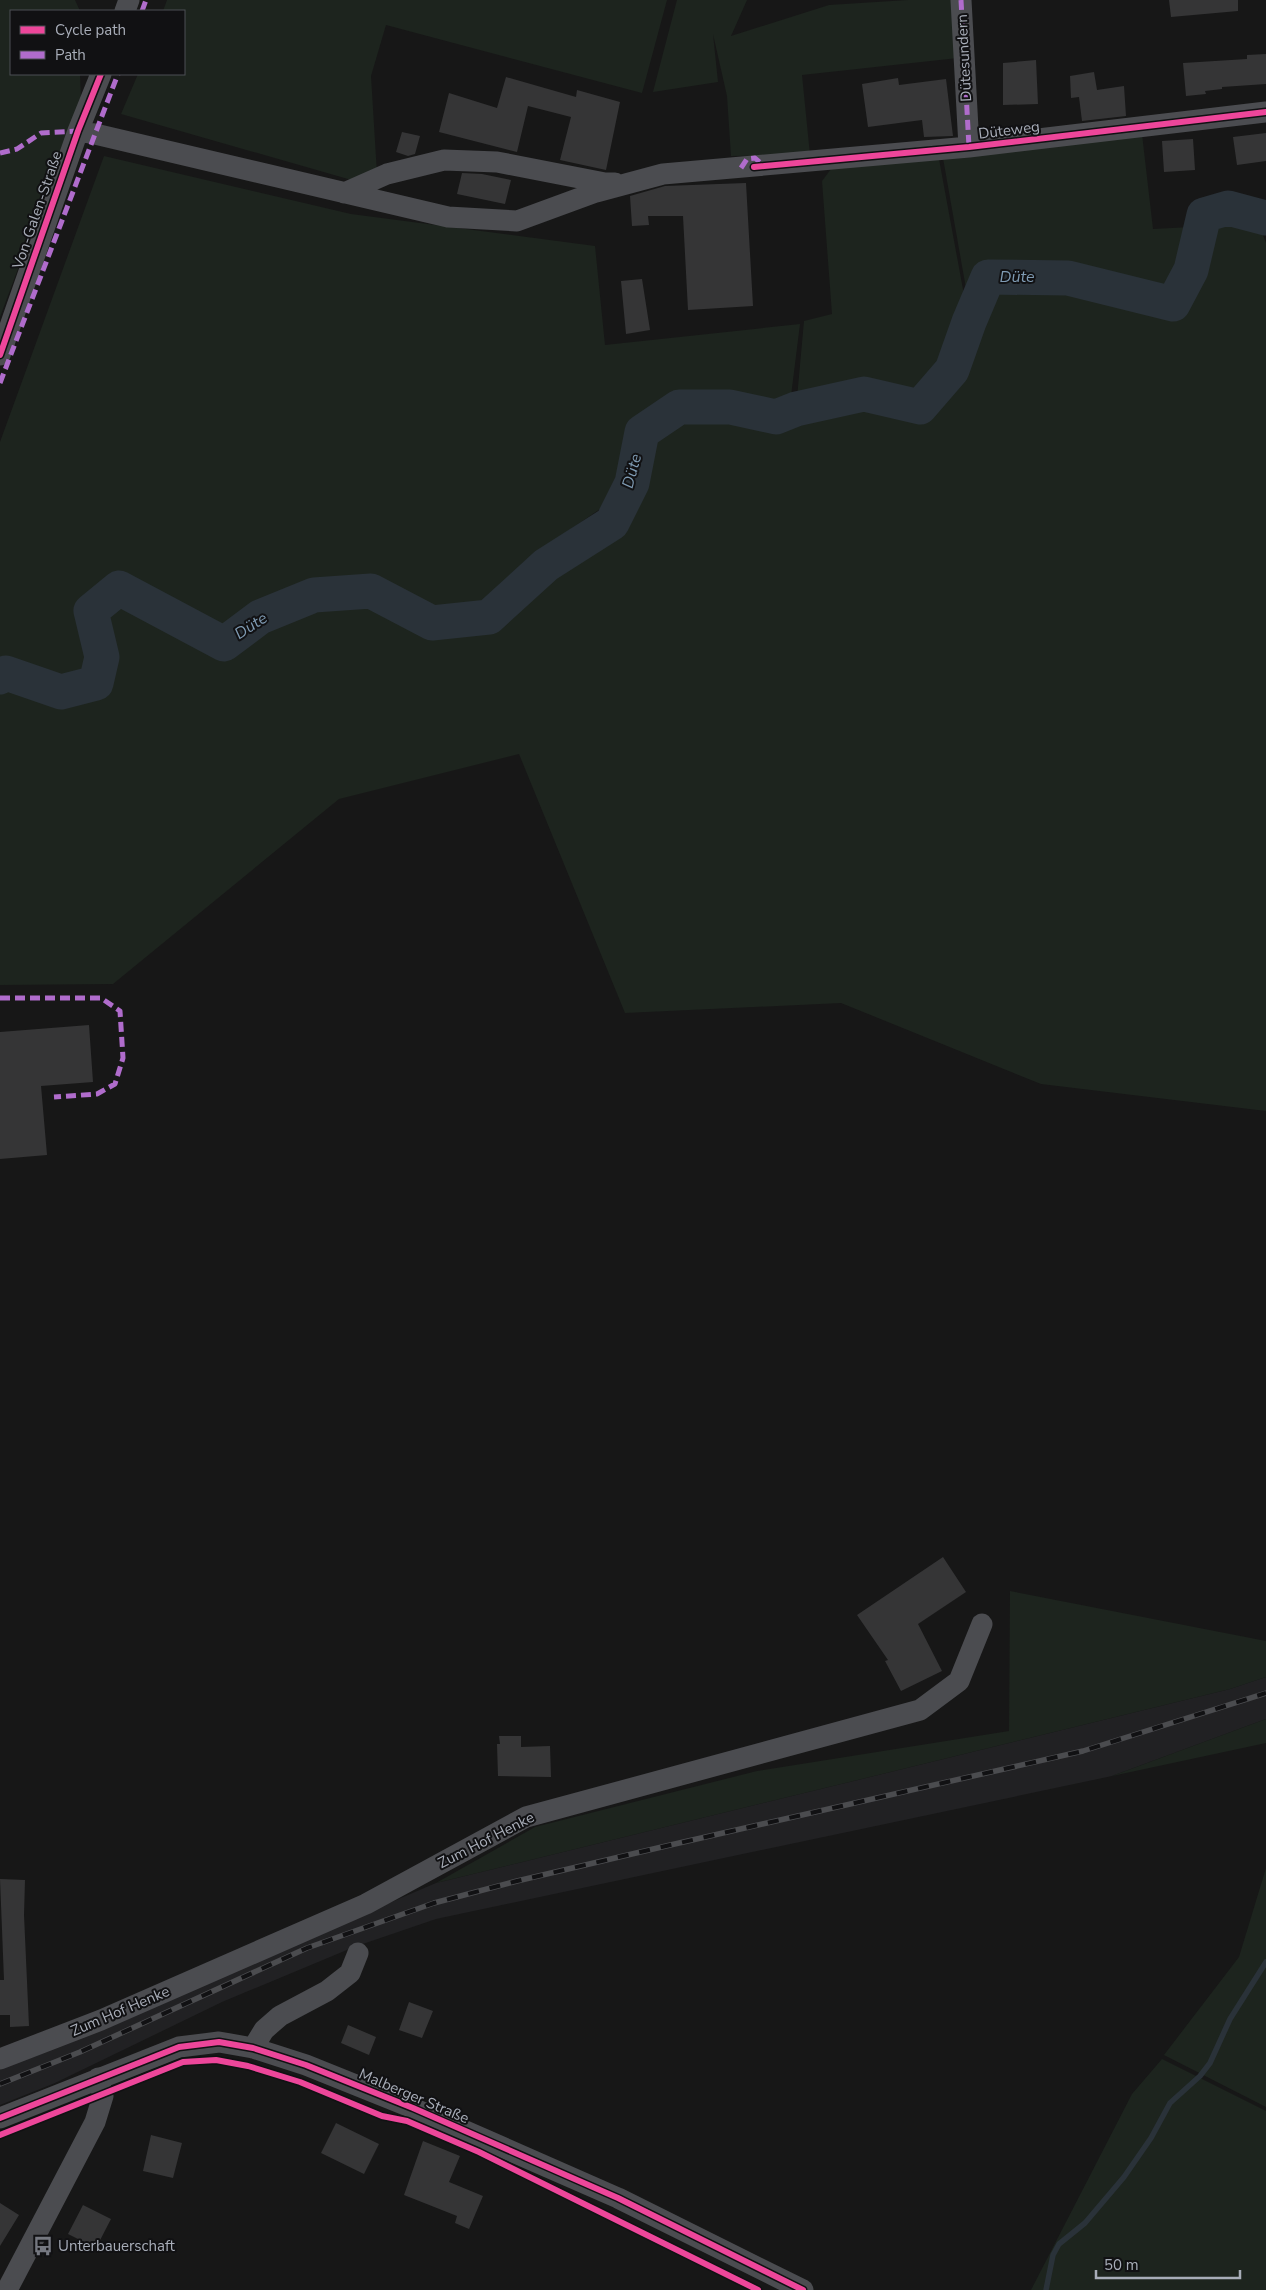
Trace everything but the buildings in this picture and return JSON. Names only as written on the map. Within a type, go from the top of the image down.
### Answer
[{"type":"street","name":"Dütesundern","points":[[961,0],[969,147]]},
{"type":"street","name":"Von-Galen-Straße","points":[[0,355],[78,131],[100,75]]},
{"type":"street","name":"Düteweg","points":[[634,182],[663,174],[969,147],[1266,112]]},
{"type":"street","points":[[78,131],[448,217],[517,221],[596,192],[634,182]]},
{"type":"street","points":[[344,193],[386,174],[444,160],[497,162],[605,183],[634,182]]},
{"type":"street","name":"Zum Hof Henke","points":[[0,2059],[101,2020],[366,1904],[526,1817],[920,1710],[959,1682],[982,1624]]},
{"type":"street","points":[[253,2048],[264,2030],[280,2016],[327,1991],[350,1973],[358,1953]]},
{"type":"street","name":"Malberger Straße","points":[[0,2118],[179,2047],[219,2042],[253,2048],[306,2065],[410,2114],[618,2198],[803,2290]]},
{"type":"street","points":[[7,2290],[95,2122],[103,2096],[98,2078]]},
{"type":"shaded area","points":[[0,0],[75,0],[80,10],[10,10],[10,75],[80,75],[81,100],[0,317]]},
{"type":"shaded area","points":[[167,0],[667,0],[642,93],[386,25],[371,76],[377,174],[355,181],[121,114],[138,75],[185,75],[185,10],[163,10]]},
{"type":"shaded area","points":[[677,0],[747,0],[731,36],[829,5],[908,0],[956,0],[958,58],[802,75],[810,155],[731,156],[727,96],[713,34],[718,82],[653,92]]},
{"type":"shaded area","points":[[1142,134],[1153,229],[1191,227],[1182,269],[1167,295],[1068,266],[981,267],[968,300],[943,158]]},
{"type":"shaded area","points":[[104,156],[351,214],[595,246],[605,345],[800,324],[790,404],[773,410],[732,397],[679,393],[628,425],[613,500],[526,560],[475,609],[431,611],[375,579],[312,581],[252,607],[221,631],[122,574],[79,607],[93,659],[89,675],[61,683],[2,664],[0,665],[0,442]]},
{"type":"shaded area","points":[[939,159],[969,322],[952,370],[920,407],[864,394],[796,409],[804,321],[832,314],[822,181],[831,169]]},
{"type":"shaded area","points":[[1258,222],[1266,243],[1266,1111],[1041,1084],[841,1003],[625,1013],[519,754],[339,799],[113,984],[0,985],[0,689],[7,685],[62,704],[107,692],[117,658],[105,615],[120,601],[225,655],[301,615],[368,602],[427,635],[494,628],[557,572],[618,535],[641,493],[650,442],[683,417],[733,417],[780,429],[864,401],[926,413],[961,375],[994,285],[1070,286],[1177,315],[1203,273],[1212,224]]},
{"type":"shaded area","points":[[1010,1591],[1266,1641],[1266,1677],[1230,1689],[436,1883],[535,1827],[757,1771],[1009,1731]]},
{"type":"shaded area","points":[[1266,1677],[1266,1719],[1112,1776],[436,1919],[354,1947],[222,2002],[55,2083],[0,2105],[0,2069],[436,1883],[1230,1689]]},
{"type":"shaded area","points":[[1266,1719],[1266,1743],[1112,1776]]},
{"type":"shaded area","points":[[1266,1868],[1266,2107],[1164,2055],[1239,1957]]},
{"type":"shaded area","points":[[1162,2059],[1266,2111],[1266,2290],[1031,2290],[1132,2094]]},
{"type":"waterway","name":"Düte","points":[[0,677],[6,673],[61,692],[96,683],[102,657],[91,611],[119,588],[224,644],[260,617],[314,595],[371,591],[432,623],[489,617],[546,565],[612,523],[632,483],[642,432],[679,407],[730,407],[776,417],[796,409],[864,394],[920,407],[952,370],[988,277],[1068,278],[1173,304],[1191,270],[1204,215],[1228,208],[1266,218]]},
{"type":"waterway","points":[[1046,2290],[1053,2255],[1059,2244],[1085,2223],[1124,2177],[1151,2138],[1170,2103],[1200,2076],[1210,2063],[1230,2019],[1266,1962]]},
{"type":"railway","points":[[0,2084],[80,2052],[307,1948],[434,1903],[517,1881],[666,1846],[1083,1751],[1266,1693]]},
{"type":"marked path","points":[[142,10],[146,0]]},
{"type":"marked path","points":[[961,0],[969,147]]},
{"type":"marked path","points":[[0,383],[118,75]]},
{"type":"marked path","points":[[0,153],[17,149],[41,133],[78,131]]},
{"type":"marked path","points":[[741,168],[747,159],[755,158],[764,166]]},
{"type":"marked path","points":[[0,998],[101,998],[120,1011],[123,1058],[115,1084],[97,1094],[54,1097]]},
{"type":"cycle path","points":[[0,355],[78,131],[101,75]]},
{"type":"cycle path","points":[[754,167],[969,147],[1266,112]]},
{"type":"cycle path","points":[[0,2118],[179,2047],[219,2042],[253,2048],[306,2065],[413,2108],[618,2198],[803,2290]]},
{"type":"cycle path","points":[[0,2135],[183,2062],[216,2060],[248,2066],[300,2082],[382,2116],[407,2121],[479,2152],[758,2290]]},
{"type":"place","name":"Unterbauerschaft","points":[[43,2246]]}]
